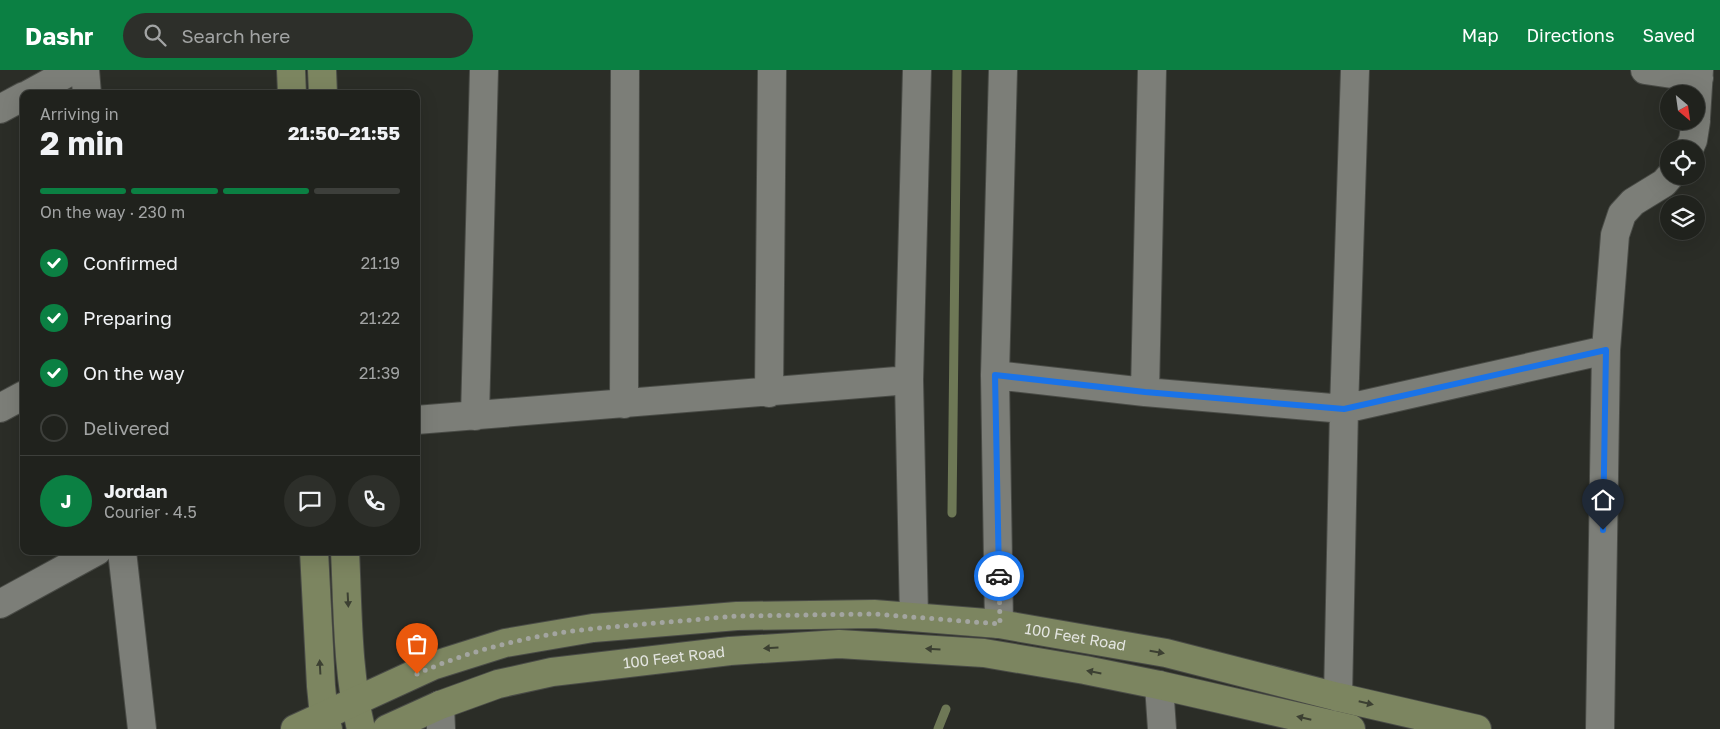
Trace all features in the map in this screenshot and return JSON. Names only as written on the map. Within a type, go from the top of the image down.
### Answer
[{"type":"main road","points":[[291,70],[292,90]]},
{"type":"main road","points":[[322,70],[324,90]]},
{"type":"main road","points":[[314,555],[321,686],[326,722]]},
{"type":"main road","points":[[345,555],[351,680],[361,729]]},
{"type":"main road","name":"100 Feet Road","points":[[295,729],[326,722],[354,702],[432,666],[505,643],[593,628],[737,616],[874,614],[1000,624],[1166,653],[1338,697],[1477,729]]},
{"type":"main road","name":"100 Feet Road","points":[[388,729],[440,717],[498,684],[552,672],[730,651],[839,644],[984,653],[1159,685],[1351,729]]},
{"type":"street","points":[[36,90],[73,70]]},
{"type":"street","points":[[85,70],[87,90]]},
{"type":"street","points":[[476,416],[484,70]]},
{"type":"street","points":[[624,404],[625,70]]},
{"type":"street","points":[[769,393],[772,70]]},
{"type":"street","points":[[914,617],[909,380],[917,70]]},
{"type":"street","points":[[1000,624],[995,375],[1003,70]]},
{"type":"street","points":[[1145,392],[1152,70]]},
{"type":"street","points":[[1338,697],[1344,409],[1356,70]]},
{"type":"street","points":[[1645,70],[1699,74]]},
{"type":"street","points":[[0,109],[20,98]]},
{"type":"street","points":[[1600,729],[1606,350],[1615,235],[1622,214],[1633,202],[1660,185]]},
{"type":"street","points":[[995,375],[1145,392],[1344,409],[1606,350]]},
{"type":"street","points":[[420,420],[769,393],[909,380]]},
{"type":"street","points":[[0,408],[20,397]]},
{"type":"street","points":[[0,604],[90,555]]},
{"type":"street","points":[[122,555],[142,729]]},
{"type":"street","points":[[1159,685],[1162,729]]},
{"type":"waterway","points":[[952,513],[957,70]]},
{"type":"waterway","points":[[938,729],[946,709]]},
{"type":"way so far","points":[[417,674],[432,666],[505,643],[593,628],[737,616],[874,614],[1000,624],[999,576]]},
{"type":"route","points":[[999,576],[995,375],[1145,392],[1344,409],[1606,350],[1603,530]]}]
